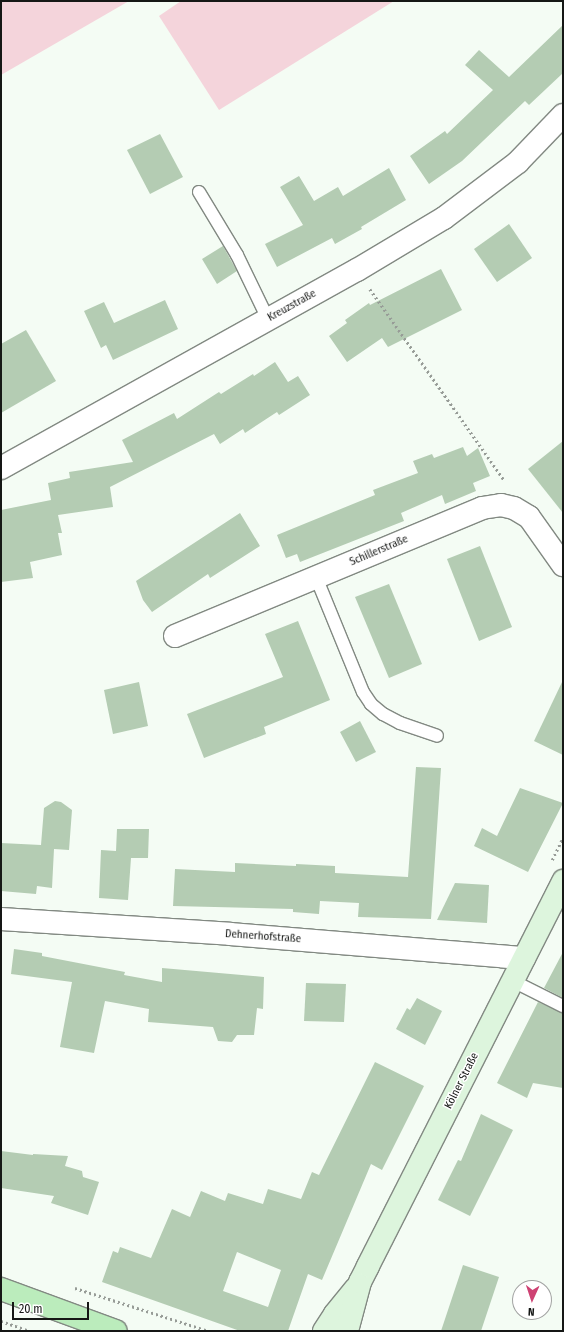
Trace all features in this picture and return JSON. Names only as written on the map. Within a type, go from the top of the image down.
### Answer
[{"type":"main road","name":"Kölner Straße","points":[[324,1331],[335,1314],[360,1282],[563,881]]},
{"type":"main road","name":"Kölner Straße","points":[[347,1331],[360,1282]]},
{"type":"main road","points":[[1,1289],[114,1331]]},
{"type":"street","name":"Kreuzstraße","points":[[1,468],[357,270],[444,218],[518,162],[563,115]]},
{"type":"street","name":"Schillerstraße","points":[[175,636],[482,508],[501,505],[514,508],[529,517],[563,565]]},
{"type":"street","name":"Dehnerhofstraße","points":[[1,919],[230,934],[524,958]]},
{"type":"lane","points":[[199,192],[237,255],[268,319]]},
{"type":"lane","points":[[316,577],[363,692],[371,704],[383,714],[400,723],[438,736]]},
{"type":"lane","points":[[513,981],[563,1006]]},
{"type":"path","points":[[357,270],[507,485]]},
{"type":"path","points":[[70,1286],[209,1331]]},
{"type":"path","points":[[1,1321],[30,1331]]},
{"type":"shaded area","points":[[1,1],[129,1],[1,75]]},
{"type":"shaded area","points":[[181,1],[394,1],[219,110],[159,16]]},
{"type":"building","points":[[563,25],[563,73],[529,105],[525,101],[462,161],[429,184],[410,156],[445,131],[447,134],[493,90],[465,65],[479,50],[509,77]]},
{"type":"building","points":[[160,134],[183,177],[150,194],[127,150]]},
{"type":"building","points":[[389,168],[406,200],[361,227],[362,229],[335,244],[332,238],[277,267],[265,244],[303,225],[280,187],[299,176],[314,201],[338,187],[343,196]]},
{"type":"building","points":[[509,224],[532,258],[497,282],[474,249]]},
{"type":"building","points":[[223,246],[237,271],[217,284],[202,259]]},
{"type":"building","points":[[441,269],[462,310],[388,347],[382,338],[347,362],[329,336],[347,323],[345,320],[369,303],[370,305]]},
{"type":"building","points":[[165,300],[178,329],[113,360],[106,345],[101,348],[84,311],[104,302],[114,323]]},
{"type":"building","points":[[26,330],[56,381],[1,413],[1,344]]},
{"type":"building","points":[[275,362],[288,382],[298,376],[310,395],[279,415],[277,412],[245,433],[243,429],[220,444],[214,434],[110,487],[113,507],[58,515],[62,533],[58,533],[62,555],[30,562],[33,578],[1,582],[1,510],[51,500],[48,483],[70,478],[69,472],[133,462],[122,440],[174,413],[177,419],[219,392],[221,394],[253,374],[254,376]]},
{"type":"building","points":[[563,441],[563,513],[528,469]]},
{"type":"building","points":[[463,447],[467,456],[478,448],[490,476],[473,483],[476,491],[445,504],[442,495],[401,513],[404,521],[300,562],[297,554],[286,558],[277,535],[375,495],[373,490],[418,473],[413,461],[432,454],[434,458]]},
{"type":"building","points":[[240,513],[260,546],[210,578],[208,574],[152,612],[143,600],[136,581]]},
{"type":"building","points":[[480,546],[512,627],[479,641],[447,559]]},
{"type":"building","points":[[389,584],[422,664],[389,678],[355,597]]},
{"type":"building","points":[[298,621],[330,700],[264,727],[266,734],[204,758],[187,714],[283,677],[265,634]]},
{"type":"building","points":[[563,680],[563,755],[534,741]]},
{"type":"building","points":[[139,682],[148,726],[113,734],[104,690]]},
{"type":"building","points":[[360,721],[376,752],[356,762],[340,732]]},
{"type":"building","points":[[416,767],[441,768],[431,919],[358,917],[359,903],[320,901],[319,914],[293,912],[293,909],[173,906],[175,869],[235,872],[235,863],[296,866],[296,864],[335,866],[335,873],[408,877]]},
{"type":"building","points":[[520,788],[563,803],[528,872],[474,846],[482,828],[497,836]]},
{"type":"building","points":[[55,801],[61,802],[72,810],[69,850],[54,849],[52,888],[37,886],[36,894],[1,891],[1,843],[41,845],[44,808]]},
{"type":"building","points":[[117,829],[149,829],[148,858],[131,858],[128,900],[99,898],[101,850],[116,851]]},
{"type":"building","points":[[455,883],[489,885],[487,923],[437,920]]},
{"type":"building","points":[[14,949],[42,953],[42,956],[125,972],[124,975],[162,982],[162,968],[264,977],[263,1009],[257,1008],[254,1035],[237,1035],[232,1042],[218,1041],[213,1027],[148,1022],[149,1009],[105,1001],[94,1053],[60,1047],[72,982],[11,974]]},
{"type":"building","points":[[563,952],[563,998],[544,988]]},
{"type":"building","points":[[306,983],[346,984],[344,1022],[304,1021]]},
{"type":"building","points":[[417,998],[442,1011],[425,1045],[396,1029],[407,1008],[410,1010]]},
{"type":"building","points":[[538,1002],[563,1013],[563,1088],[533,1083],[527,1098],[497,1083]]},
{"type":"building","points":[[375,1062],[424,1086],[382,1170],[371,1164],[322,1280],[308,1274],[288,1331],[240,1331],[102,1282],[113,1251],[118,1253],[120,1247],[151,1258],[172,1209],[190,1217],[201,1191],[225,1201],[228,1193],[263,1204],[268,1189],[301,1199],[312,1172],[319,1175]],"holes":[[[237,1252],[281,1270],[268,1307],[223,1291]]]},
{"type":"building","points":[[481,1114],[513,1130],[470,1216],[438,1200],[458,1160],[461,1161]]},
{"type":"building","points":[[1,1151],[33,1155],[68,1156],[65,1166],[82,1171],[83,1177],[99,1182],[88,1215],[51,1203],[54,1196],[1,1188]]},
{"type":"building","points":[[463,1265],[499,1277],[481,1331],[441,1331]]}]
